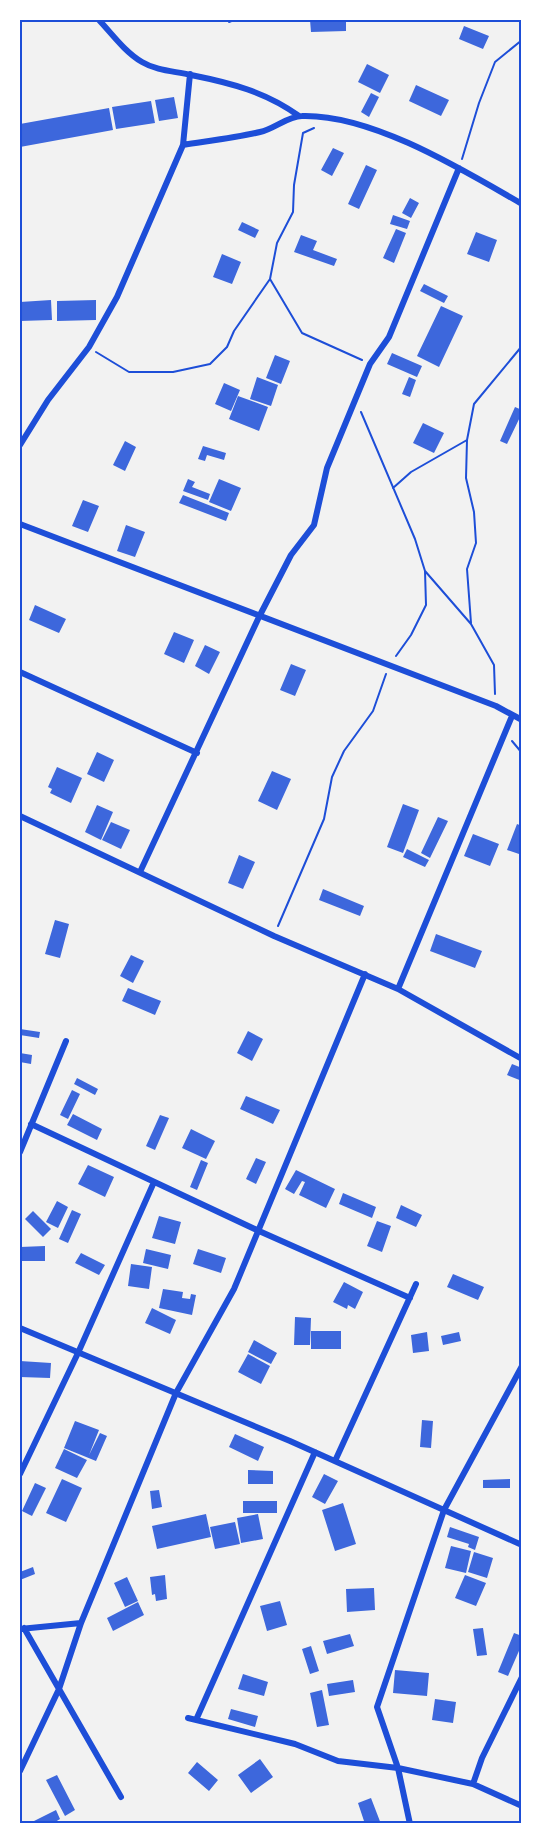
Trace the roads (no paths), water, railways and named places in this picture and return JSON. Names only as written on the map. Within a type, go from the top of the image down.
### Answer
[{"type":"street","points":[[99,20],[122,46],[141,62],[159,70],[190,74],[238,85],[275,98],[299,116],[358,125],[421,148],[522,204]]},
{"type":"street","points":[[20,445],[48,400],[89,347],[117,297],[183,145],[190,74]]},
{"type":"street","points":[[183,145],[262,132],[299,116]]},
{"type":"street","points":[[140,872],[259,617],[291,555],[314,525],[327,468],[370,364],[389,337],[459,168]]},
{"type":"street","points":[[20,524],[496,706],[522,720]]},
{"type":"street","points":[[20,672],[197,753]]},
{"type":"street","points":[[398,989],[512,716]]},
{"type":"street","points":[[20,816],[274,936],[398,989],[522,1059]]},
{"type":"street","points":[[20,1771],[59,1689],[81,1623],[176,1393],[234,1289],[365,974]]},
{"type":"street","points":[[20,1152],[66,1041]]},
{"type":"street","points":[[31,1124],[259,1231],[410,1298]]},
{"type":"street","points":[[20,1474],[78,1353],[154,1182]]},
{"type":"street","points":[[335,1461],[416,1284]]},
{"type":"street","points":[[20,1328],[315,1452],[522,1545]]},
{"type":"street","points":[[410,1824],[398,1768],[377,1707],[444,1510],[522,1366]]},
{"type":"street","points":[[196,1720],[315,1452]]},
{"type":"street","points":[[81,1623],[22,1629],[121,1797]]},
{"type":"street","points":[[473,1784],[482,1758],[522,1677]]},
{"type":"street","points":[[188,1718],[295,1744],[338,1761],[398,1768],[473,1784],[522,1806]]}]
